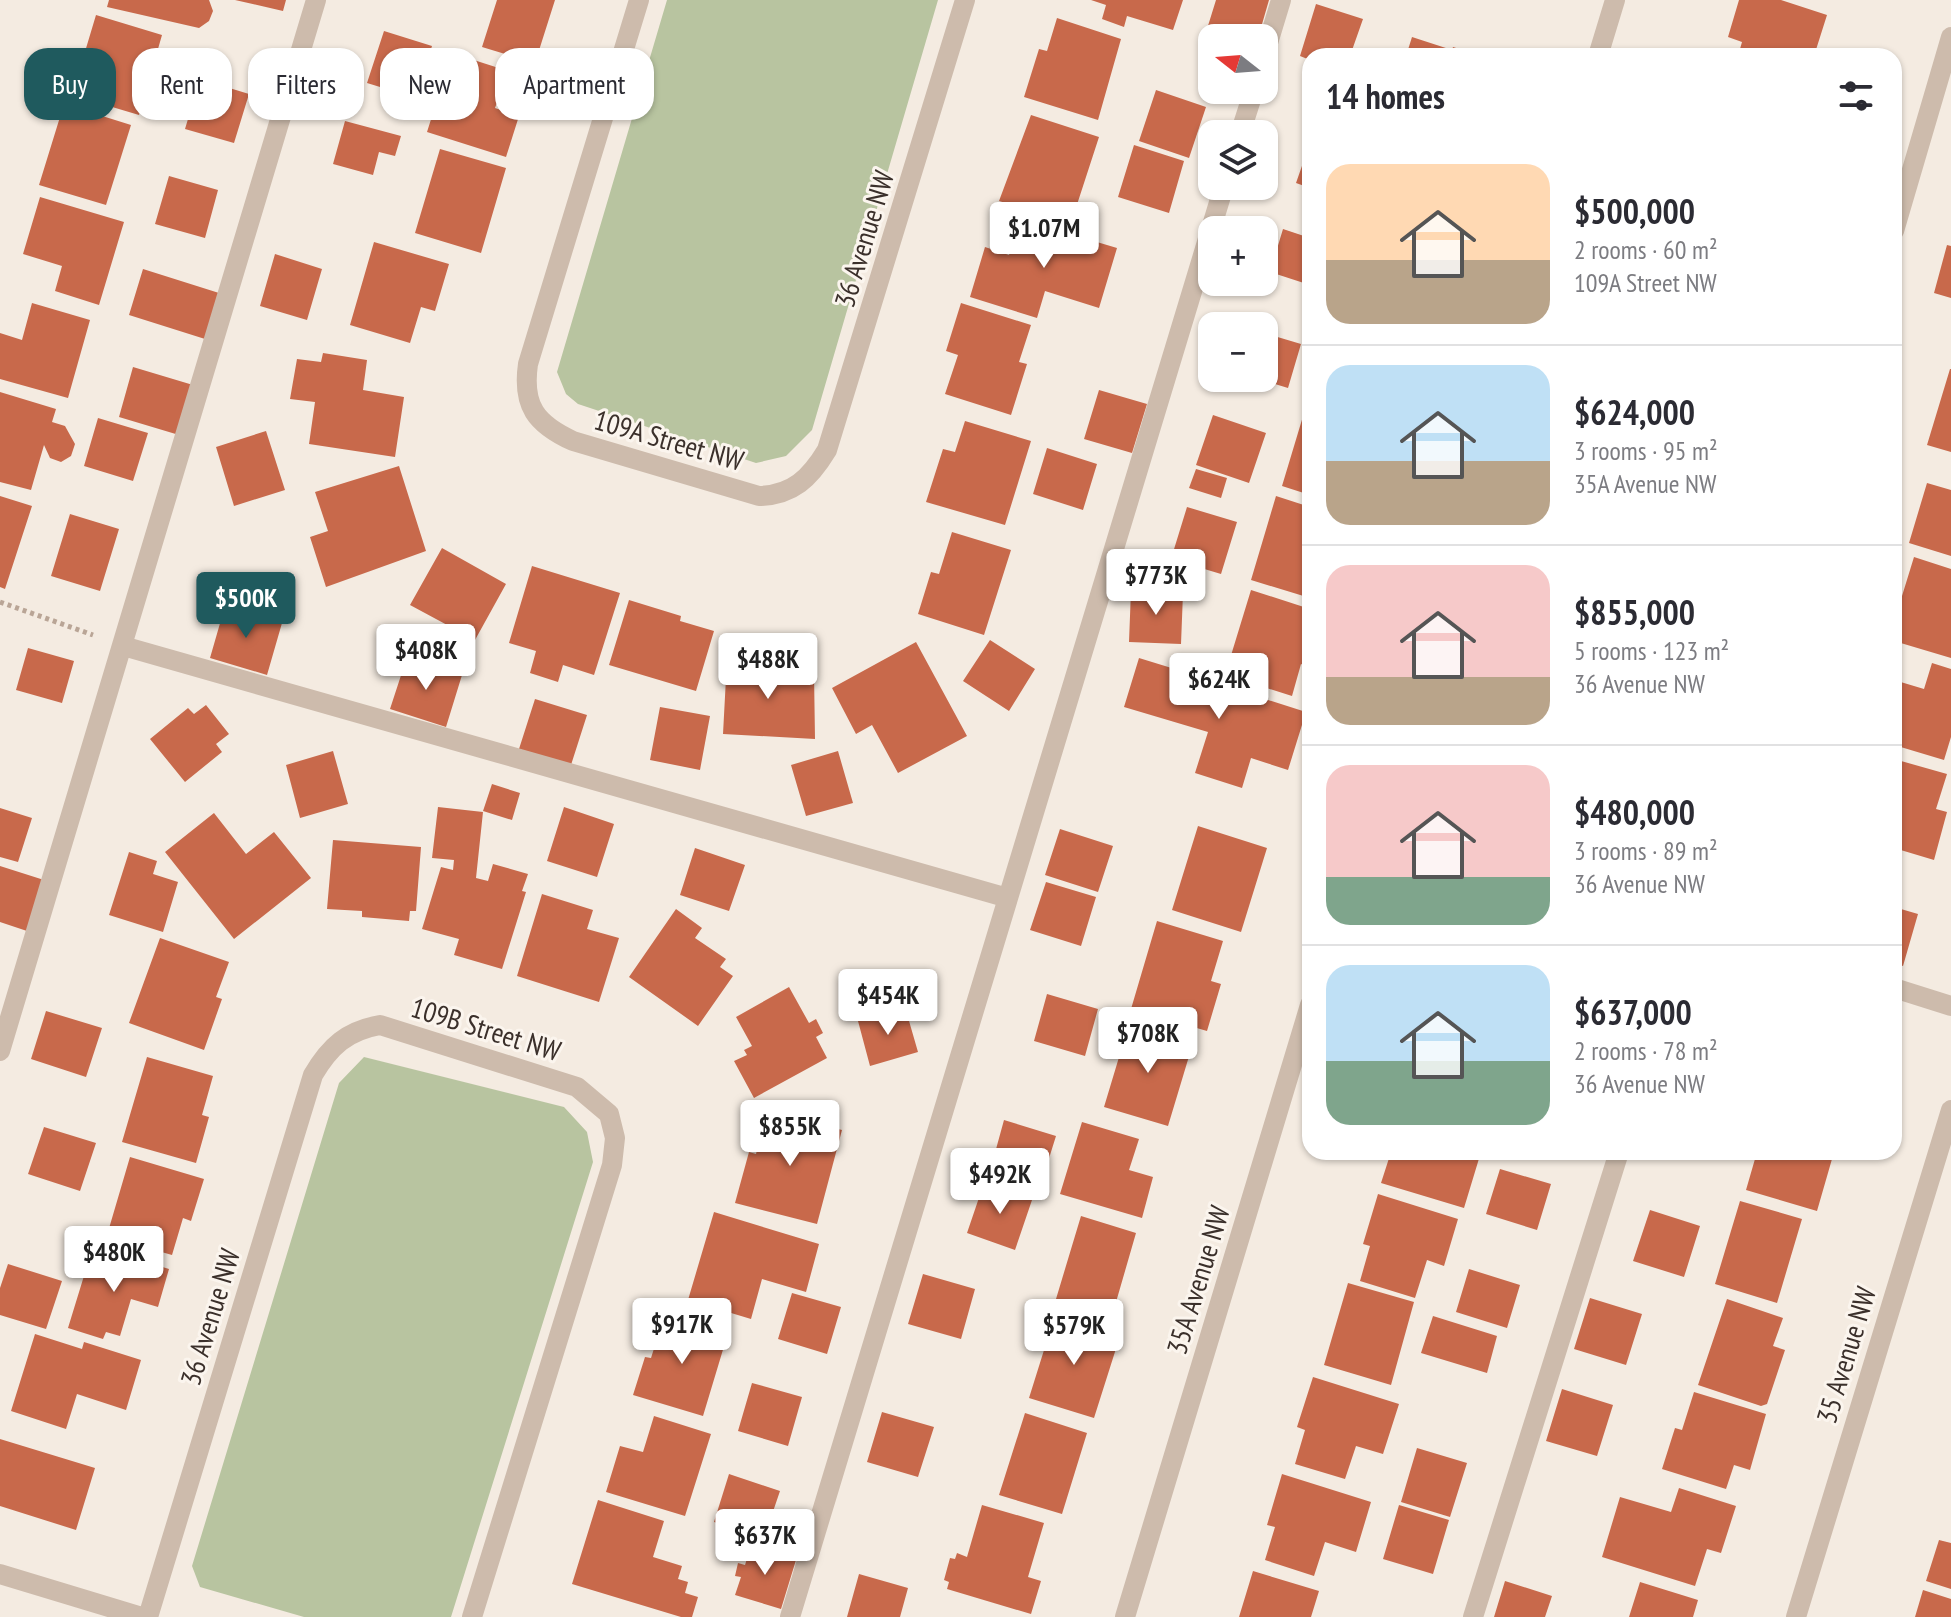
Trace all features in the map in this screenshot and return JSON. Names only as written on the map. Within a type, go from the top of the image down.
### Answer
[{"type":"street","points":[[0,1051],[316,0]]},
{"type":"street","name":"109A Street NW","points":[[639,0],[528,364],[526,397],[532,410],[553,432],[573,441],[759,496],[778,495],[798,486]]},
{"type":"street","name":"36 Avenue NW","points":[[798,486],[816,469],[833,435],[965,0]]},
{"type":"street","points":[[1274,24],[1281,0]]},
{"type":"street","points":[[1600,48],[1615,0]]},
{"type":"street","points":[[1902,204],[1951,37]]},
{"type":"street","points":[[790,1617],[1220,200]]},
{"type":"street","points":[[123,646],[1008,898]]},
{"type":"street","points":[[1902,991],[1951,1006]]},
{"type":"street","name":"109B Street NW","points":[[339,1041],[359,1029],[380,1025],[577,1087],[609,1114],[615,1138],[612,1165],[472,1617]]},
{"type":"street","name":"35A Avenue NW","points":[[1125,1617],[1302,1031]]},
{"type":"street","name":"36 Avenue NW","points":[[145,1617],[313,1075],[326,1053],[339,1041]]},
{"type":"street","name":"35 Avenue NW","points":[[1796,1617],[1951,1110]]},
{"type":"street","points":[[1473,1617],[1616,1160]]},
{"type":"street","points":[[0,1574],[145,1617]]},
{"type":"path","points":[[0,602],[123,646]]},
{"type":"green space","points":[[667,0],[938,0],[812,430],[786,456],[756,463],[578,404],[566,394],[557,372],[632,120],[654,120],[653,48]]},
{"type":"green space","points":[[364,1057],[564,1107],[587,1132],[593,1162],[451,1617],[304,1617],[200,1587],[192,1566],[339,1083]]},
{"type":"building","points":[[109,0],[209,0],[213,11],[209,21],[199,28],[107,7]]},
{"type":"building","points":[[235,0],[286,0],[283,11]]},
{"type":"building","points":[[497,0],[555,0],[540,48],[495,48],[495,51],[482,47]]},
{"type":"building","points":[[1091,0],[1183,0],[1173,30],[1127,16],[1124,27],[1102,19],[1106,5]]},
{"type":"building","points":[[1216,0],[1269,0],[1262,24],[1209,24]]},
{"type":"building","points":[[1739,0],[1781,0],[1827,15],[1817,48],[1740,48],[1742,42],[1728,37]]},
{"type":"building","points":[[1316,4],[1363,19],[1353,48],[1302,48]]},
{"type":"building","points":[[96,15],[162,35],[158,48],[132,48],[132,113],[116,108],[116,48],[86,48]]},
{"type":"building","points":[[1057,18],[1121,39],[1098,120],[1024,97],[1039,49],[1047,51]]},
{"type":"building","points":[[384,31],[432,46],[380,48],[380,87],[367,83]]},
{"type":"building","points":[[1412,37],[1446,48],[1409,48]]},
{"type":"building","points":[[479,62],[495,67],[495,120],[518,120],[506,157],[427,132],[431,120],[479,120]]},
{"type":"building","points":[[232,89],[248,94],[234,143],[185,129],[188,120],[232,120]]},
{"type":"building","points":[[1156,90],[1206,107],[1202,120],[1198,120],[1198,131],[1189,158],[1139,141]]},
{"type":"building","points":[[1031,115],[1099,137],[1071,223],[999,201]]},
{"type":"building","points":[[59,120],[115,120],[131,125],[106,205],[39,185]]},
{"type":"building","points":[[345,121],[401,136],[395,156],[379,152],[373,175],[333,164]]},
{"type":"building","points":[[1134,145],[1184,161],[1169,213],[1118,197]]},
{"type":"building","points":[[440,149],[506,168],[481,253],[415,233]]},
{"type":"building","points":[[1302,166],[1302,185],[1296,183]]},
{"type":"building","points":[[169,176],[218,190],[205,238],[155,224]]},
{"type":"building","points":[[40,197],[124,222],[99,305],[55,291],[62,266],[23,254]]},
{"type":"building","points":[[1020,219],[1117,248],[1099,308],[1045,291],[1037,318],[970,297],[985,247],[1009,255]]},
{"type":"building","points":[[1283,229],[1302,235],[1302,282],[1278,275],[1278,246]]},
{"type":"building","points":[[374,242],[449,264],[435,311],[421,307],[410,343],[350,325]]},
{"type":"building","points":[[1947,245],[1951,246],[1951,298],[1934,293]]},
{"type":"building","points":[[275,254],[322,269],[307,320],[260,306]]},
{"type":"building","points":[[143,269],[219,293],[205,339],[129,315]]},
{"type":"building","points":[[32,303],[90,320],[68,398],[0,379],[0,333],[22,340]]},
{"type":"building","points":[[961,303],[1031,325],[1019,362],[1027,364],[1011,415],[945,394],[958,355],[946,351]]},
{"type":"building","points":[[1278,337],[1301,344],[1288,388],[1278,385]]},
{"type":"building","points":[[323,353],[367,360],[363,390],[404,397],[395,457],[309,444],[315,402],[290,399],[297,359],[321,362]]},
{"type":"building","points":[[133,367],[193,385],[179,435],[119,417]]},
{"type":"building","points":[[1951,369],[1951,452],[1927,445]]},
{"type":"building","points":[[1099,390],[1147,404],[1132,453],[1084,439]]},
{"type":"building","points":[[0,392],[56,409],[52,422],[65,426],[75,444],[71,456],[61,462],[50,458],[44,445],[31,490],[0,482]]},
{"type":"building","points":[[1213,415],[1266,433],[1249,483],[1196,465]]},
{"type":"building","points":[[98,418],[148,433],[133,481],[84,466]]},
{"type":"building","points":[[1302,420],[1302,492],[1282,486]]},
{"type":"building","points":[[965,421],[1031,441],[1005,525],[926,502],[943,449],[955,452]]},
{"type":"building","points":[[266,431],[285,490],[234,506],[216,447]]},
{"type":"building","points":[[1047,448],[1097,464],[1083,510],[1033,494]]},
{"type":"building","points":[[399,466],[426,551],[326,587],[310,537],[328,531],[315,492]]},
{"type":"building","points":[[1196,469],[1227,478],[1221,498],[1189,488]]},
{"type":"building","points":[[1927,483],[1951,490],[1951,556],[1909,543]]},
{"type":"building","points":[[0,496],[32,506],[5,589],[0,587]]},
{"type":"building","points":[[1276,496],[1302,504],[1302,596],[1251,580]]},
{"type":"building","points":[[1187,507],[1237,522],[1221,574],[1171,559]]},
{"type":"building","points":[[70,514],[119,529],[100,591],[51,576]]},
{"type":"building","points":[[952,532],[1011,550],[984,635],[918,614],[931,572],[939,574]]},
{"type":"building","points":[[442,548],[506,584],[475,640],[410,605]]},
{"type":"building","points":[[1914,557],[1951,569],[1951,658],[1902,643],[1902,596]]},
{"type":"building","points":[[532,566],[620,593],[594,675],[563,665],[558,682],[530,673],[536,651],[509,643]]},
{"type":"building","points":[[1131,590],[1183,593],[1181,644],[1129,642]]},
{"type":"building","points":[[1251,590],[1302,606],[1302,664],[1292,696],[1225,675]]},
{"type":"building","points":[[629,600],[681,616],[680,621],[714,631],[696,691],[609,665]]},
{"type":"building","points":[[225,606],[282,623],[267,675],[210,658]]},
{"type":"building","points":[[990,640],[1035,669],[1009,711],[963,681]]},
{"type":"building","points":[[916,642],[967,736],[898,773],[872,725],[856,734],[832,688]]},
{"type":"building","points":[[28,648],[74,661],[62,703],[16,690]]},
{"type":"building","points":[[407,657],[462,675],[446,727],[390,709]]},
{"type":"building","points":[[1139,658],[1191,674],[1189,680],[1219,689],[1221,685],[1302,711],[1302,725],[1288,770],[1251,758],[1242,788],[1195,773],[1208,732],[1124,707]]},
{"type":"building","points":[[727,659],[775,662],[774,671],[814,673],[815,739],[723,734]]},
{"type":"building","points":[[1932,663],[1951,669],[1951,737],[1944,760],[1902,747],[1902,682],[1924,689]]},
{"type":"building","points":[[535,699],[587,715],[571,765],[519,749]]},
{"type":"building","points":[[206,705],[229,734],[216,744],[222,752],[185,782],[150,739],[188,708],[194,714]]},
{"type":"building","points":[[660,707],[710,716],[700,770],[650,760]]},
{"type":"building","points":[[333,751],[348,804],[300,818],[286,765]]},
{"type":"building","points":[[838,751],[853,803],[806,816],[791,765]]},
{"type":"building","points":[[1902,761],[1947,774],[1936,809],[1947,812],[1934,860],[1902,850]]},
{"type":"building","points":[[492,784],[520,793],[512,820],[483,811]]},
{"type":"building","points":[[438,807],[483,812],[476,878],[488,881],[493,864],[528,874],[522,891],[526,892],[502,969],[454,955],[459,939],[422,929],[441,867],[453,870],[454,860],[432,858]]},
{"type":"building","points":[[564,807],[614,824],[597,877],[547,861]]},
{"type":"building","points":[[0,808],[32,818],[18,862],[0,857]]},
{"type":"building","points":[[214,813],[246,854],[274,832],[311,878],[234,939],[165,852]]},
{"type":"building","points":[[1198,826],[1267,848],[1241,932],[1172,910]]},
{"type":"building","points":[[1060,829],[1113,846],[1098,892],[1045,875]]},
{"type":"building","points":[[333,840],[421,847],[416,911],[410,911],[409,921],[362,917],[362,911],[327,909]]},
{"type":"building","points":[[695,848],[745,865],[729,911],[680,895]]},
{"type":"building","points":[[129,852],[157,861],[153,874],[178,882],[163,932],[109,915]]},
{"type":"building","points":[[0,866],[44,880],[27,931],[0,922]]},
{"type":"building","points":[[1046,882],[1096,897],[1081,946],[1030,930]]},
{"type":"building","points":[[542,894],[593,910],[587,929],[619,938],[599,1002],[517,976]]},
{"type":"building","points":[[676,909],[702,928],[695,938],[726,959],[720,967],[733,976],[698,1026],[629,977]]},
{"type":"building","points":[[1902,909],[1918,914],[1902,966]]},
{"type":"building","points":[[1157,921],[1223,941],[1211,981],[1221,984],[1207,1031],[1131,1009]]},
{"type":"building","points":[[160,938],[229,962],[216,997],[222,999],[204,1050],[129,1023]]},
{"type":"building","points":[[789,987],[809,1023],[816,1019],[823,1033],[816,1037],[827,1058],[754,1098],[734,1061],[747,1055],[744,1050],[752,1046],[736,1017]]},
{"type":"building","points":[[1047,994],[1098,1009],[1085,1056],[1034,1041]]},
{"type":"building","points":[[905,1007],[918,1052],[870,1066],[858,1021]]},
{"type":"building","points":[[46,1011],[102,1028],[86,1077],[31,1059]]},
{"type":"building","points":[[1129,1024],[1193,1043],[1168,1126],[1104,1107]]},
{"type":"building","points":[[147,1057],[213,1076],[202,1115],[209,1117],[196,1163],[122,1142]]},
{"type":"building","points":[[767,1110],[842,1130],[817,1224],[735,1203],[749,1152],[756,1154]]},
{"type":"building","points":[[1004,1120],[1056,1136],[1040,1187],[990,1171]]},
{"type":"building","points":[[1082,1122],[1139,1139],[1129,1170],[1153,1177],[1142,1218],[1060,1194]]},
{"type":"building","points":[[44,1127],[96,1143],[80,1191],[28,1174]]},
{"type":"building","points":[[130,1157],[204,1179],[191,1221],[183,1218],[172,1255],[158,1251],[156,1257],[105,1242]]},
{"type":"building","points":[[1388,1160],[1479,1160],[1464,1208],[1381,1183]]},
{"type":"building","points":[[1755,1160],[1832,1160],[1817,1211],[1746,1190]]},
{"type":"building","points":[[1500,1169],[1551,1184],[1537,1230],[1486,1214]]},
{"type":"building","points":[[984,1183],[1032,1200],[1015,1250],[967,1233]]},
{"type":"building","points":[[1378,1194],[1458,1219],[1444,1266],[1427,1260],[1415,1298],[1360,1281],[1370,1246],[1363,1244]]},
{"type":"building","points":[[1740,1201],[1802,1219],[1777,1303],[1715,1284]]},
{"type":"building","points":[[1650,1210],[1700,1226],[1684,1277],[1633,1261]]},
{"type":"building","points":[[714,1212],[819,1244],[806,1292],[762,1279],[751,1319],[688,1300]]},
{"type":"building","points":[[1081,1216],[1136,1233],[1112,1316],[1056,1299]]},
{"type":"building","points":[[91,1253],[138,1267],[140,1260],[169,1269],[158,1307],[131,1299],[120,1336],[106,1332],[103,1339],[68,1328]]},
{"type":"building","points":[[8,1264],[62,1281],[46,1329],[0,1315],[0,1288]]},
{"type":"building","points":[[1469,1269],[1520,1285],[1507,1328],[1456,1312]]},
{"type":"building","points":[[923,1274],[975,1289],[961,1339],[908,1324]]},
{"type":"building","points":[[1348,1283],[1414,1302],[1391,1385],[1324,1365]]},
{"type":"building","points":[[792,1293],[841,1307],[827,1354],[778,1339]]},
{"type":"building","points":[[1590,1298],[1642,1314],[1626,1365],[1574,1349]]},
{"type":"building","points":[[1727,1299],[1783,1318],[1773,1346],[1785,1350],[1767,1404],[1761,1406],[1698,1385]]},
{"type":"building","points":[[665,1314],[728,1333],[703,1416],[633,1395],[645,1357],[651,1358]]},
{"type":"building","points":[[1055,1315],[1120,1336],[1094,1418],[1029,1398]]},
{"type":"building","points":[[1433,1316],[1497,1336],[1487,1373],[1421,1353]]},
{"type":"building","points":[[35,1334],[82,1349],[84,1342],[141,1360],[126,1410],[77,1394],[66,1429],[11,1411]]},
{"type":"building","points":[[1313,1377],[1399,1404],[1383,1454],[1356,1446],[1345,1479],[1295,1464],[1305,1430],[1297,1427]]},
{"type":"building","points":[[752,1383],[802,1397],[788,1446],[738,1431]]},
{"type":"building","points":[[1562,1389],[1613,1405],[1597,1456],[1546,1441]]},
{"type":"building","points":[[1694,1392],[1766,1414],[1750,1470],[1734,1465],[1726,1489],[1662,1469],[1675,1428],[1682,1430]]},
{"type":"building","points":[[882,1412],[934,1427],[918,1477],[867,1462]]},
{"type":"building","points":[[1025,1413],[1087,1433],[1062,1514],[999,1495]]},
{"type":"building","points":[[654,1416],[711,1434],[685,1516],[606,1492],[620,1446],[643,1452]]},
{"type":"building","points":[[0,1439],[95,1468],[76,1530],[0,1506]]},
{"type":"building","points":[[1417,1448],[1467,1463],[1450,1517],[1401,1502]]},
{"type":"building","points":[[729,1474],[780,1491],[764,1538],[714,1522]]},
{"type":"building","points":[[1282,1474],[1371,1502],[1356,1552],[1325,1542],[1314,1576],[1265,1560],[1275,1527],[1267,1525]]},
{"type":"building","points":[[1679,1488],[1736,1506],[1721,1553],[1707,1549],[1695,1586],[1602,1557],[1620,1497],[1671,1512]]},
{"type":"building","points":[[598,1500],[664,1521],[653,1557],[682,1566],[678,1579],[688,1582],[685,1593],[698,1597],[692,1617],[681,1617],[572,1584]]},
{"type":"building","points":[[982,1505],[1044,1523],[1028,1577],[1041,1581],[1031,1614],[947,1589],[949,1582],[944,1580],[950,1558],[955,1559],[957,1553],[967,1557]]},
{"type":"building","points":[[1399,1505],[1449,1520],[1433,1574],[1383,1559]]},
{"type":"building","points":[[1939,1540],[1951,1543],[1951,1589],[1926,1581]]},
{"type":"building","points":[[751,1546],[796,1560],[781,1609],[735,1595],[741,1577],[735,1576],[738,1563],[745,1565]]},
{"type":"building","points":[[1253,1571],[1319,1591],[1311,1617],[1239,1617]]},
{"type":"building","points":[[859,1574],[908,1588],[900,1617],[847,1617]]},
{"type":"building","points":[[1505,1581],[1552,1596],[1545,1617],[1494,1617]]},
{"type":"building","points":[[1640,1582],[1698,1600],[1693,1617],[1629,1617]]},
{"type":"building","points":[[1923,1590],[1951,1599],[1951,1617],[1915,1617]]}]
